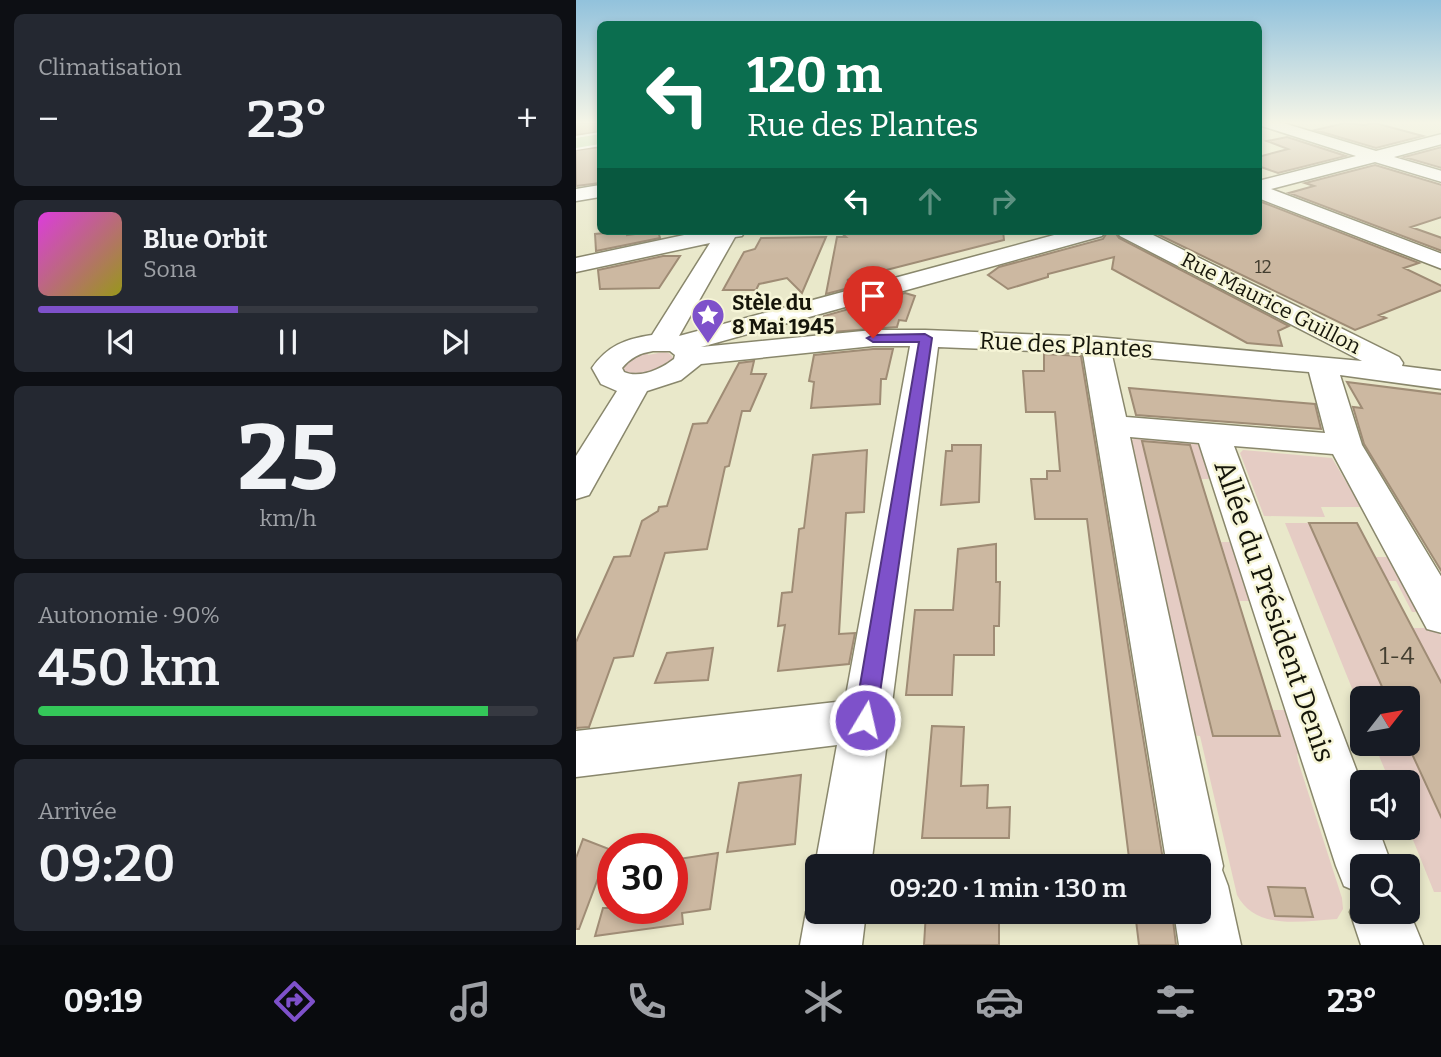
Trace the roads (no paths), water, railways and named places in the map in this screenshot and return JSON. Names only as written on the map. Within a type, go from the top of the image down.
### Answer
[{"type":"street","points":[[1262,188],[1339,167]]},
{"type":"street","points":[[1409,167],[1441,177]]},
{"type":"street","points":[[1262,191],[1441,262]]},
{"type":"street","points":[[576,195],[597,192]]},
{"type":"street","points":[[576,265],[716,235]]},
{"type":"street","points":[[729,235],[677,348],[682,369],[673,374],[637,383],[614,379],[608,374],[607,368],[610,362],[626,350],[677,348],[701,336],[1079,235]]},
{"type":"street","name":"Rue Maurice Guillon","points":[[1136,235],[1428,378]]},
{"type":"street","points":[[845,854],[925,338]]},
{"type":"street","name":"Rue des Plantes","points":[[677,348],[925,338],[1104,357],[1325,375]]},
{"type":"street","points":[[1104,357],[1112,426],[1193,854]]},
{"type":"street","points":[[576,371],[607,368]]},
{"type":"street","points":[[1428,378],[1325,375],[1345,445],[1441,617]]},
{"type":"street","points":[[576,486],[637,383]]},
{"type":"street","name":"Allée du Président Denis","points":[[1112,426],[1345,445]]},
{"type":"street","name":"Allée du Président Denis","points":[[1213,434],[1360,854]]},
{"type":"street","points":[[576,754],[865,720]]},
{"type":"street","points":[[831,945],[834,924]]},
{"type":"street","points":[[1206,924],[1210,945]]},
{"type":"street","points":[[1384,924],[1392,945]]},
{"type":"place","name":"Stèle du 8 Mai 1945","points":[[708,345]]}]
